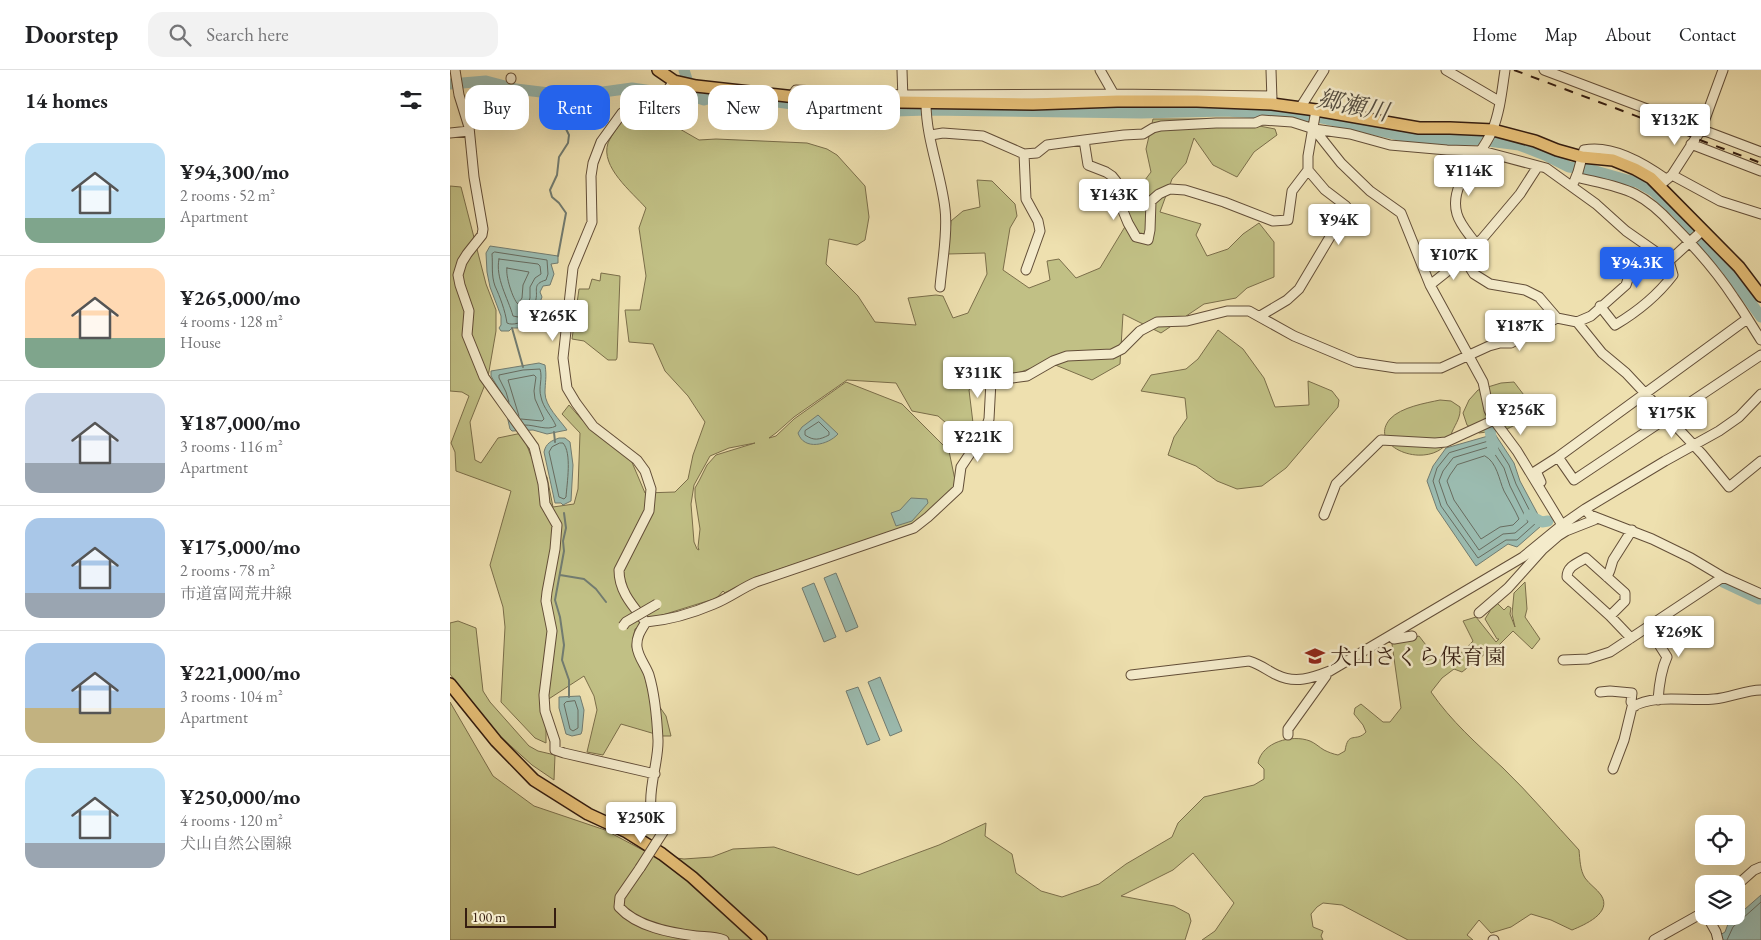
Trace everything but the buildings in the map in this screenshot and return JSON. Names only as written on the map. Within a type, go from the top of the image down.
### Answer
[{"type":"main road","points":[[658,70],[674,84],[832,101],[903,98],[926,105],[1033,104],[1115,97],[1197,101],[1272,100],[1300,108],[1419,128],[1493,130],[1535,141],[1582,157],[1613,160],[1651,178],[1666,180],[1703,230],[1739,266],[1761,296]]},
{"type":"main road","points":[[450,684],[496,741],[534,780],[588,814],[627,832],[662,854],[692,877],[761,940]]},
{"type":"street","points":[[902,70],[903,98],[1115,97],[1100,70]]},
{"type":"street","points":[[1270,70],[1272,100]]},
{"type":"street","points":[[1300,108],[1324,70]]},
{"type":"street","points":[[1446,70],[1500,100]]},
{"type":"street","points":[[1476,244],[1458,216],[1455,202],[1464,176],[1482,151],[1493,130],[1505,70]]},
{"type":"street","points":[[1544,70],[1761,152]]},
{"type":"street","points":[[1723,70],[1701,130],[1666,180],[1720,201],[1761,214]]},
{"type":"street","points":[[456,72],[469,131],[474,177],[484,233],[467,254],[458,275],[469,311],[466,335],[480,370],[526,434],[536,452],[545,504],[557,525],[555,549],[546,600],[552,631],[544,695],[545,711],[555,740],[555,750],[564,754],[654,774]]},
{"type":"street","points":[[646,622],[622,590],[619,570],[649,511],[651,489],[637,460],[593,426],[576,403],[566,388],[563,358],[573,268],[592,222],[591,176],[593,163],[602,142],[622,113],[632,106],[657,105],[674,84]]},
{"type":"street","points":[[926,105],[926,118],[942,185],[946,212],[940,286]]},
{"type":"street","points":[[1084,140],[1088,165],[1112,176],[1116,181],[1116,194],[1132,230],[1136,237],[1148,240],[1151,201],[1159,194],[1170,189],[1184,190],[1224,202],[1273,221],[1288,220],[1292,191],[1308,170],[1308,156],[1316,111]]},
{"type":"street","points":[[931,135],[943,133],[983,136],[1024,154],[1037,153],[1048,145],[1116,135],[1143,134],[1161,126],[1255,123],[1262,120],[1292,122],[1314,129],[1350,134],[1390,145],[1482,151],[1546,168],[1650,249],[1669,261],[1673,275],[1662,289],[1633,314],[1615,325],[1600,306]]},
{"type":"street","points":[[1314,129],[1341,163],[1370,191],[1402,213],[1430,285],[1483,382],[1489,410],[1494,420],[1518,451],[1553,512],[1562,524]]},
{"type":"street","points":[[450,133],[469,131]]},
{"type":"street","points":[[1691,144],[1761,170]]},
{"type":"street","points":[[1024,154],[1026,199],[1038,221],[1040,231],[1026,270]]},
{"type":"street","points":[[1571,186],[1582,157]]},
{"type":"street","points":[[1430,285],[1464,258],[1482,239],[1505,213],[1538,166]]},
{"type":"street","points":[[1260,316],[1287,300],[1302,284],[1346,210],[1346,206],[1331,196],[1308,170]]},
{"type":"street","points":[[1577,174],[1635,194],[1650,204],[1690,242],[1734,298],[1761,340]]},
{"type":"street","points":[[1669,261],[1703,230]]},
{"type":"street","points":[[1464,258],[1474,274],[1490,284],[1532,293],[1539,297],[1557,318],[1577,322],[1591,316],[1600,306],[1626,285],[1631,270],[1650,249]]},
{"type":"street","points":[[646,622],[663,620],[716,604],[736,591],[756,582],[914,528],[928,518],[958,490],[964,461],[985,431],[989,419],[991,381],[1028,376],[1053,361],[1067,356],[1112,354],[1122,349],[1140,331],[1157,322],[1187,321],[1227,311],[1249,311],[1294,336],[1356,362],[1396,368],[1441,368],[1489,346],[1511,343],[1557,318]]},
{"type":"street","points":[[1553,512],[1554,509],[1536,471],[1646,394],[1747,319]]},
{"type":"street","points":[[1577,322],[1602,353],[1626,372],[1669,418],[1729,487],[1761,461]]},
{"type":"street","points":[[1558,457],[1574,480],[1761,355]]},
{"type":"street","points":[[1131,674],[1249,660],[1262,664],[1276,675],[1291,680],[1304,679],[1325,673],[1523,558],[1562,524],[1706,439],[1739,417],[1761,394]]},
{"type":"street","points":[[1324,515],[1336,484],[1381,440],[1446,442],[1494,420]]},
{"type":"street","points":[[1585,509],[1590,515],[1632,530],[1691,558],[1723,577],[1761,594]]},
{"type":"street","points":[[1479,613],[1508,588],[1543,549],[1558,536],[1566,530],[1594,520],[1595,517]]},
{"type":"street","points":[[1607,577],[1613,560],[1632,530]]},
{"type":"street","points":[[1610,616],[1625,601],[1625,593],[1586,558],[1570,567],[1567,577],[1631,638]]},
{"type":"street","points":[[1563,660],[1588,659],[1604,655],[1723,577]]},
{"type":"street","points":[[623,626],[626,622],[657,604]]},
{"type":"street","points":[[646,622],[637,640],[637,649],[649,673],[652,688],[658,741],[650,805],[652,818],[663,832],[620,897],[619,908],[644,924],[663,930],[684,935],[715,936],[724,940]]},
{"type":"street","points":[[1648,627],[1667,656],[1659,686],[1658,700]]},
{"type":"street","points":[[1391,636],[1394,639],[1412,636]]},
{"type":"street","points":[[1288,735],[1288,729],[1326,676],[1325,673]]},
{"type":"street","points":[[1600,692],[1610,690],[1632,693],[1631,702],[1635,706]]},
{"type":"street","points":[[1613,768],[1624,740],[1632,707],[1658,700],[1714,700],[1753,690],[1761,690]]},
{"type":"street","points":[[1745,878],[1761,867]]},
{"type":"street","points":[[1654,940],[1695,917]]},
{"type":"street","points":[[1712,925],[1718,938]]},
{"type":"shaded area","points":[[1153,119],[1223,119],[1275,129],[1277,135],[1254,152],[1237,177],[1213,165],[1194,138],[1186,163],[1172,179],[1160,212],[1201,224],[1196,235],[1207,256],[1228,249],[1243,234],[1259,223],[1274,242],[1274,277],[1247,288],[1236,298],[1204,304],[1161,333],[1123,314],[1120,364],[1092,380],[1048,362],[1007,377],[979,377],[969,390],[973,423],[962,437],[938,416],[912,411],[896,383],[847,380],[794,417],[769,438],[776,436],[794,419],[846,382],[902,404],[949,451],[956,485],[927,514],[911,525],[756,577],[725,593],[723,591],[717,598],[656,617],[635,629],[632,647],[643,669],[648,690],[666,716],[671,736],[662,736],[621,724],[603,755],[587,752],[597,710],[594,696],[584,676],[541,704],[546,723],[546,743],[535,738],[501,702],[505,627],[503,607],[490,565],[511,491],[456,471],[455,452],[451,443],[469,396],[462,392],[450,391],[450,186],[461,187],[486,284],[496,310],[496,331],[488,377],[470,422],[475,460],[481,463],[498,438],[522,433],[531,456],[547,477],[553,507],[574,504],[578,489],[580,433],[562,414],[569,405],[592,431],[631,460],[645,493],[675,492],[688,479],[693,455],[705,422],[688,396],[665,371],[653,344],[629,342],[625,310],[640,310],[646,276],[639,228],[646,208],[626,187],[613,170],[609,161],[608,143],[620,124],[620,130],[682,130],[699,140],[807,143],[827,149],[837,155],[865,186],[869,217],[865,240],[857,245],[829,239],[826,264],[858,296],[875,322],[916,325],[908,298],[943,296],[953,318],[968,313],[987,274],[985,253],[948,254],[951,221],[963,211],[980,207],[977,180],[992,181],[1015,204],[1017,216],[1010,228],[1003,270],[1029,288],[1050,280],[1047,261],[1059,259],[1076,278],[1100,268],[1126,225],[1116,199],[1139,188],[1151,172],[1146,149]],"holes":[[[755,443],[716,455],[707,465],[695,488],[700,529],[699,550],[694,542],[691,504],[694,485],[710,456],[729,448]]]},
{"type":"shaded area","points":[[601,273],[620,276],[616,360],[608,360],[584,341],[572,339],[579,289],[589,289],[592,279],[600,281]]},
{"type":"shaded area","points":[[1218,330],[1243,349],[1264,378],[1275,407],[1309,405],[1308,381],[1332,391],[1339,400],[1338,407],[1286,468],[1262,486],[1237,489],[1217,481],[1196,466],[1168,455],[1174,437],[1187,418],[1185,398],[1141,391],[1151,375],[1186,369],[1198,359]]},
{"type":"shaded area","points":[[1514,382],[1530,403],[1515,424],[1505,429],[1479,433],[1467,425],[1463,413],[1469,400],[1478,390],[1501,383]]},
{"type":"shaded area","points":[[1440,400],[1451,401],[1460,407],[1460,411],[1448,442],[1439,450],[1427,455],[1415,455],[1402,452],[1386,438],[1385,429],[1390,419],[1400,411]]},
{"type":"shaded area","points":[[1525,582],[1527,609],[1525,617],[1540,639],[1532,649],[1513,631],[1493,651],[1490,650],[1462,672],[1454,669],[1442,678],[1431,692],[1456,722],[1513,778],[1579,850],[1583,875],[1604,901],[1600,913],[1596,917],[1572,930],[1551,920],[1531,914],[1511,927],[1491,933],[1479,920],[1467,935],[1473,940],[1408,940],[1342,905],[1323,903],[1311,914],[1313,927],[1323,931],[1321,936],[1323,940],[1202,940],[1215,931],[1234,903],[1193,853],[1173,870],[1121,896],[1174,906],[1189,914],[1191,921],[1185,940],[450,940],[450,702],[493,776],[534,806],[605,830],[652,855],[684,859],[712,857],[733,849],[774,847],[858,875],[939,845],[986,823],[985,836],[1012,854],[1016,873],[1041,891],[1062,897],[1099,884],[1126,864],[1172,837],[1178,823],[1204,797],[1254,785],[1264,779],[1264,769],[1258,763],[1265,750],[1271,745],[1287,739],[1303,739],[1338,755],[1345,751],[1350,739],[1359,737],[1366,732],[1354,714],[1355,708],[1361,704],[1383,722],[1390,722],[1401,708],[1392,644],[1419,636],[1436,658],[1457,647],[1462,653],[1473,641],[1463,621],[1476,617],[1496,642],[1499,639],[1497,639],[1485,619],[1490,611],[1489,606],[1497,603],[1504,610],[1508,606],[1511,608],[1510,614],[1515,627],[1512,614],[1514,593]]},
{"type":"shaded area","points":[[458,621],[476,628],[483,691],[490,702],[529,746],[538,751],[555,755],[554,780],[532,765],[492,729],[450,674],[450,623]]},
{"type":"water","points":[[490,246],[558,256],[558,263],[551,264],[554,274],[550,285],[543,286],[540,292],[542,297],[535,315],[537,321],[521,328],[512,328],[509,331],[501,331],[499,328],[501,316],[490,287],[487,272],[486,253]]},
{"type":"water","points":[[539,363],[545,365],[547,403],[567,430],[547,434],[533,430],[512,431],[502,394],[491,376],[491,371]]},
{"type":"water","points":[[818,415],[838,434],[823,443],[811,444],[805,442],[798,433],[802,427]]},
{"type":"water","points":[[1495,434],[1514,463],[1520,481],[1542,522],[1541,526],[1517,547],[1508,544],[1476,566],[1437,509],[1427,481],[1433,466],[1446,448]]},
{"type":"water","points":[[559,438],[565,438],[570,442],[573,465],[571,501],[563,505],[555,503],[544,452],[549,443]]},
{"type":"water","points":[[911,498],[927,499],[928,503],[912,521],[896,526],[891,513],[900,510]]},
{"type":"water","points":[[836,573],[858,627],[846,632],[824,578]]},
{"type":"water","points":[[814,583],[836,637],[824,642],[802,588]]},
{"type":"water","points":[[880,677],[902,731],[890,736],[868,682]]},
{"type":"water","points":[[858,687],[880,740],[867,745],[846,691]]},
{"type":"water","points":[[580,696],[584,710],[582,731],[581,734],[572,736],[566,734],[559,708],[559,697]]},
{"type":"water","points":[[1761,895],[1761,940],[1723,940],[1720,935],[1725,932],[1728,925],[1745,925],[1745,909]]},
{"type":"waterway","name":"郷瀬川","points":[[684,70],[689,85]]},
{"type":"waterway","name":"郷瀬川","points":[[450,84],[486,81],[516,89],[574,96],[632,88],[692,96],[704,100],[718,96],[740,97],[861,112],[928,110],[1141,113],[1225,111],[1312,116],[1416,139],[1481,140],[1519,145],[1569,167],[1592,170],[1637,182],[1653,191],[1677,213],[1726,268],[1761,317]]},
{"type":"waterway","points":[[558,256],[566,213],[552,197],[550,190],[557,175],[559,157],[568,143],[569,135],[566,130]]},
{"type":"waterway","points":[[512,328],[523,367]]},
{"type":"waterway","points":[[1490,430],[1493,450]]},
{"type":"waterway","points":[[554,432],[555,442]]},
{"type":"waterway","points":[[564,513],[566,528],[563,541],[564,551],[555,600],[560,617],[564,645],[562,660],[569,680],[569,697]]},
{"type":"waterway","points":[[1529,515],[1542,522],[1548,521]]},
{"type":"waterway","points":[[560,575],[584,579],[596,589],[606,602]]},
{"type":"waterway","points":[[1723,582],[1759,599]]},
{"type":"railway","points":[[1514,70],[1761,163]]},
{"type":"place","name":"犬山さくら保育園","points":[[1315,656]]}]
